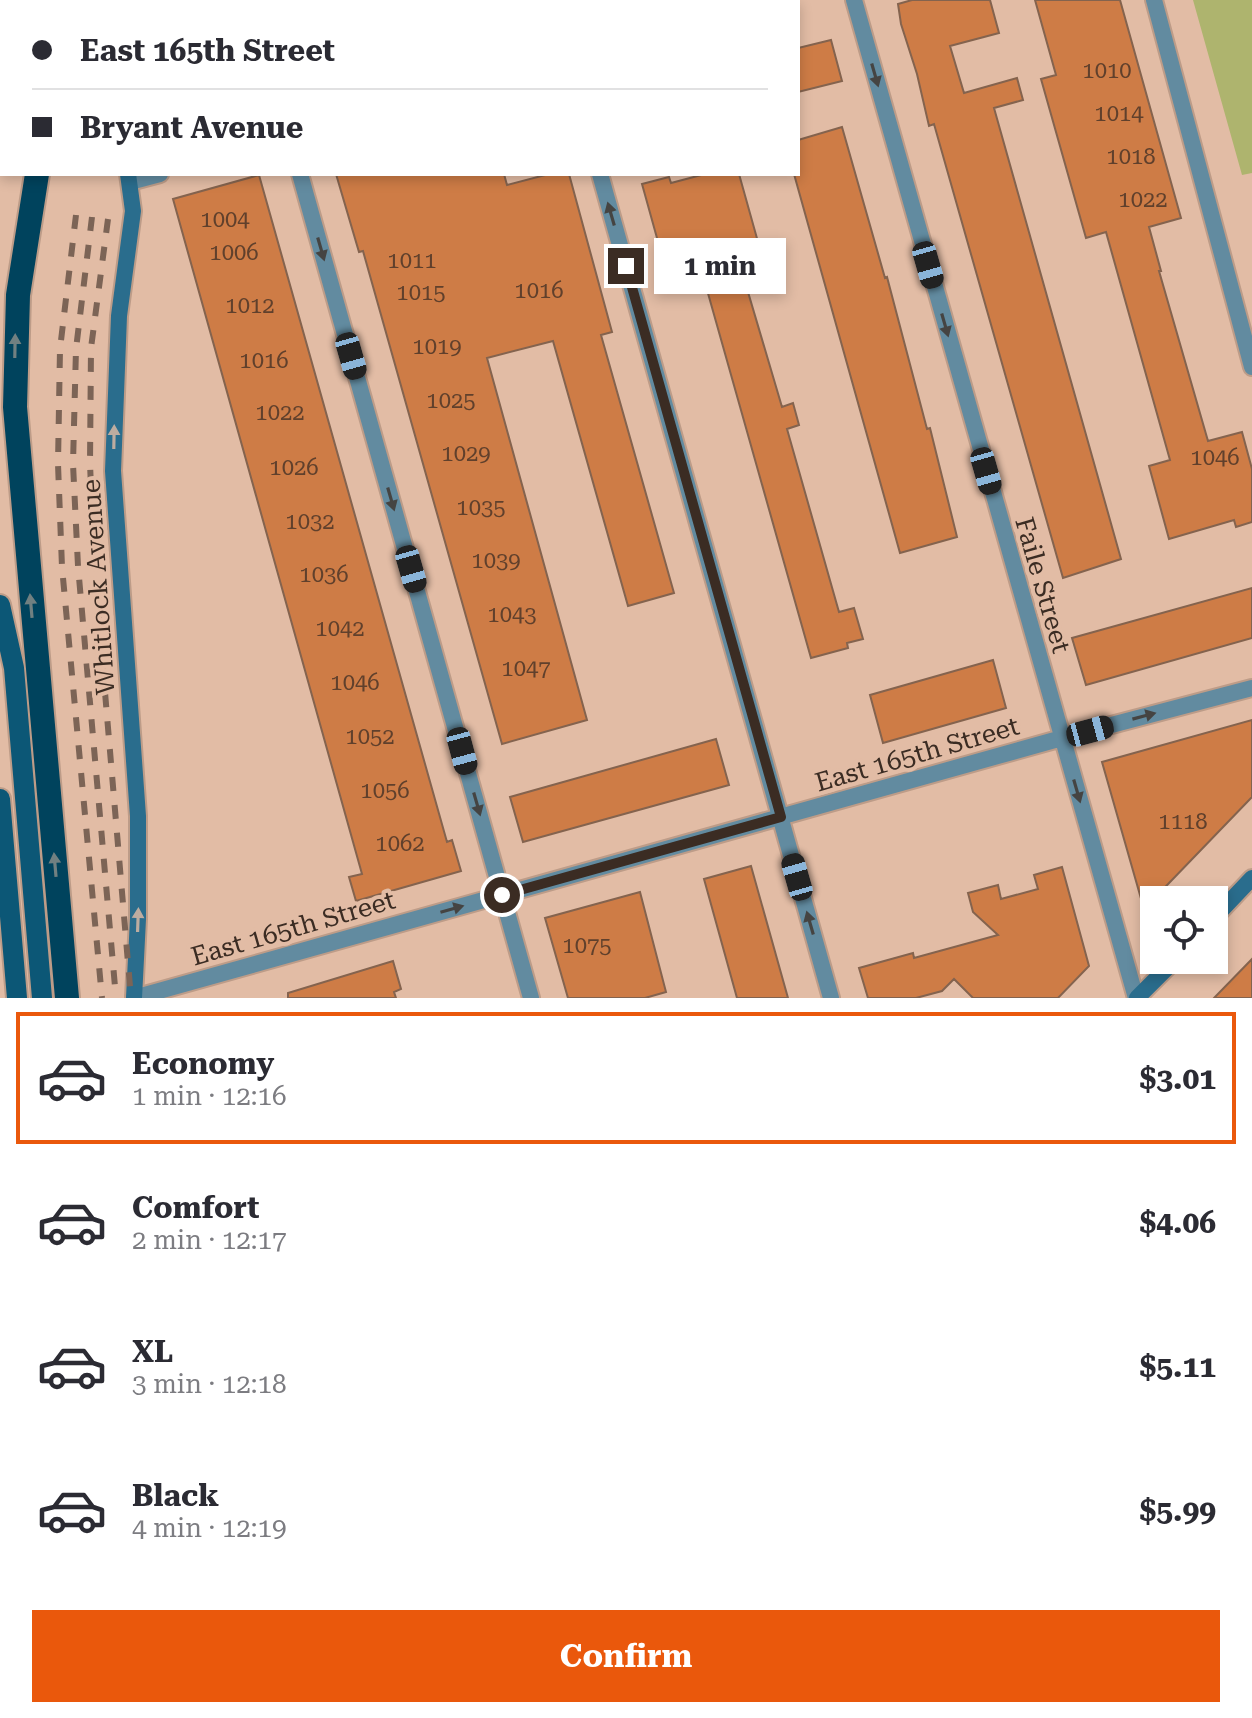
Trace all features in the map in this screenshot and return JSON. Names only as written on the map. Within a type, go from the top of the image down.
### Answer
[{"type":"highway","points":[[37,176],[16,319],[15,407],[67,998]]},
{"type":"main road","name":"Whitlock Avenue","points":[[129,178],[132,223],[119,316],[113,471],[138,816],[134,998]]},
{"type":"main road","points":[[0,605],[12,653],[42,998]]},
{"type":"main road","points":[[0,799],[17,998]]},
{"type":"main road","points":[[1228,903],[1252,878]]},
{"type":"main road","points":[[1136,998],[1161,974]]},
{"type":"street","name":"Faile Street","points":[[854,0],[1136,998]]},
{"type":"street","points":[[1154,0],[1252,367]]},
{"type":"street","points":[[301,176],[531,998]]},
{"type":"street","points":[[601,176],[831,998]]},
{"type":"street","name":"East 165th Street","points":[[134,998],[1062,738],[1252,688]]},
{"type":"green space","points":[[1193,0],[1252,0],[1252,173],[1242,175]]},
{"type":"building","points":[[912,0],[990,0],[999,33],[950,46],[964,93],[1017,78],[1023,100],[994,108],[1121,559],[1063,578],[934,124],[929,126],[901,24],[898,4]]},
{"type":"building","points":[[1035,0],[1120,0],[1181,218],[1149,227],[1159,271],[1208,441],[1242,432],[1252,469],[1252,522],[1236,527],[1234,520],[1169,539],[1149,466],[1170,460],[1106,232],[1086,238],[1041,79],[1056,75]]},
{"type":"building","points":[[831,40],[842,81],[800,92],[800,48]]},
{"type":"building","points":[[842,127],[887,277],[927,429],[930,428],[957,537],[900,553],[795,176],[800,176],[800,139]]},
{"type":"building","points":[[259,176],[447,842],[452,840],[461,871],[356,901],[349,877],[362,874],[173,199]]},
{"type":"building","points":[[337,176],[505,176],[507,185],[541,176],[570,176],[612,332],[601,335],[674,593],[628,606],[553,341],[487,358],[587,720],[502,744],[363,251],[359,252]]},
{"type":"building","points":[[697,176],[740,176],[758,242],[735,248],[782,407],[793,403],[799,425],[787,429],[839,612],[854,608],[863,639],[847,643],[848,648],[811,658],[700,265],[667,274],[642,184],[669,177],[671,183]]},
{"type":"building","points":[[1252,588],[1252,638],[1086,685],[1072,638]]},
{"type":"building","points":[[993,660],[1006,708],[883,743],[870,695]]},
{"type":"building","points":[[1252,720],[1252,797],[1166,886],[1140,886],[1140,895],[1102,762]]},
{"type":"building","points":[[716,739],[729,785],[523,842],[510,797]]},
{"type":"building","points":[[751,866],[788,998],[737,998],[704,879]]},
{"type":"building","points":[[1062,867],[1089,966],[1058,998],[973,998],[954,979],[942,991],[916,998],[868,998],[859,968],[913,953],[914,958],[998,935],[973,912],[968,893],[998,885],[1001,899],[1038,889],[1034,875]]},
{"type":"building","points":[[640,892],[666,992],[645,998],[568,998],[545,918]]},
{"type":"building","points":[[1252,959],[1252,998],[1214,998]]},
{"type":"building","points":[[393,961],[401,989],[394,992],[396,998],[288,998],[288,993]]},
{"type":"railway","points":[[76,215],[60,349],[58,464],[62,567],[102,998]]},
{"type":"railway","points":[[92,217],[76,349],[73,464],[78,566],[116,998]]},
{"type":"railway","points":[[108,219],[91,348],[90,463],[94,563],[131,998]]},
{"type":"route","points":[[502,895],[781,817],[626,266]]}]
